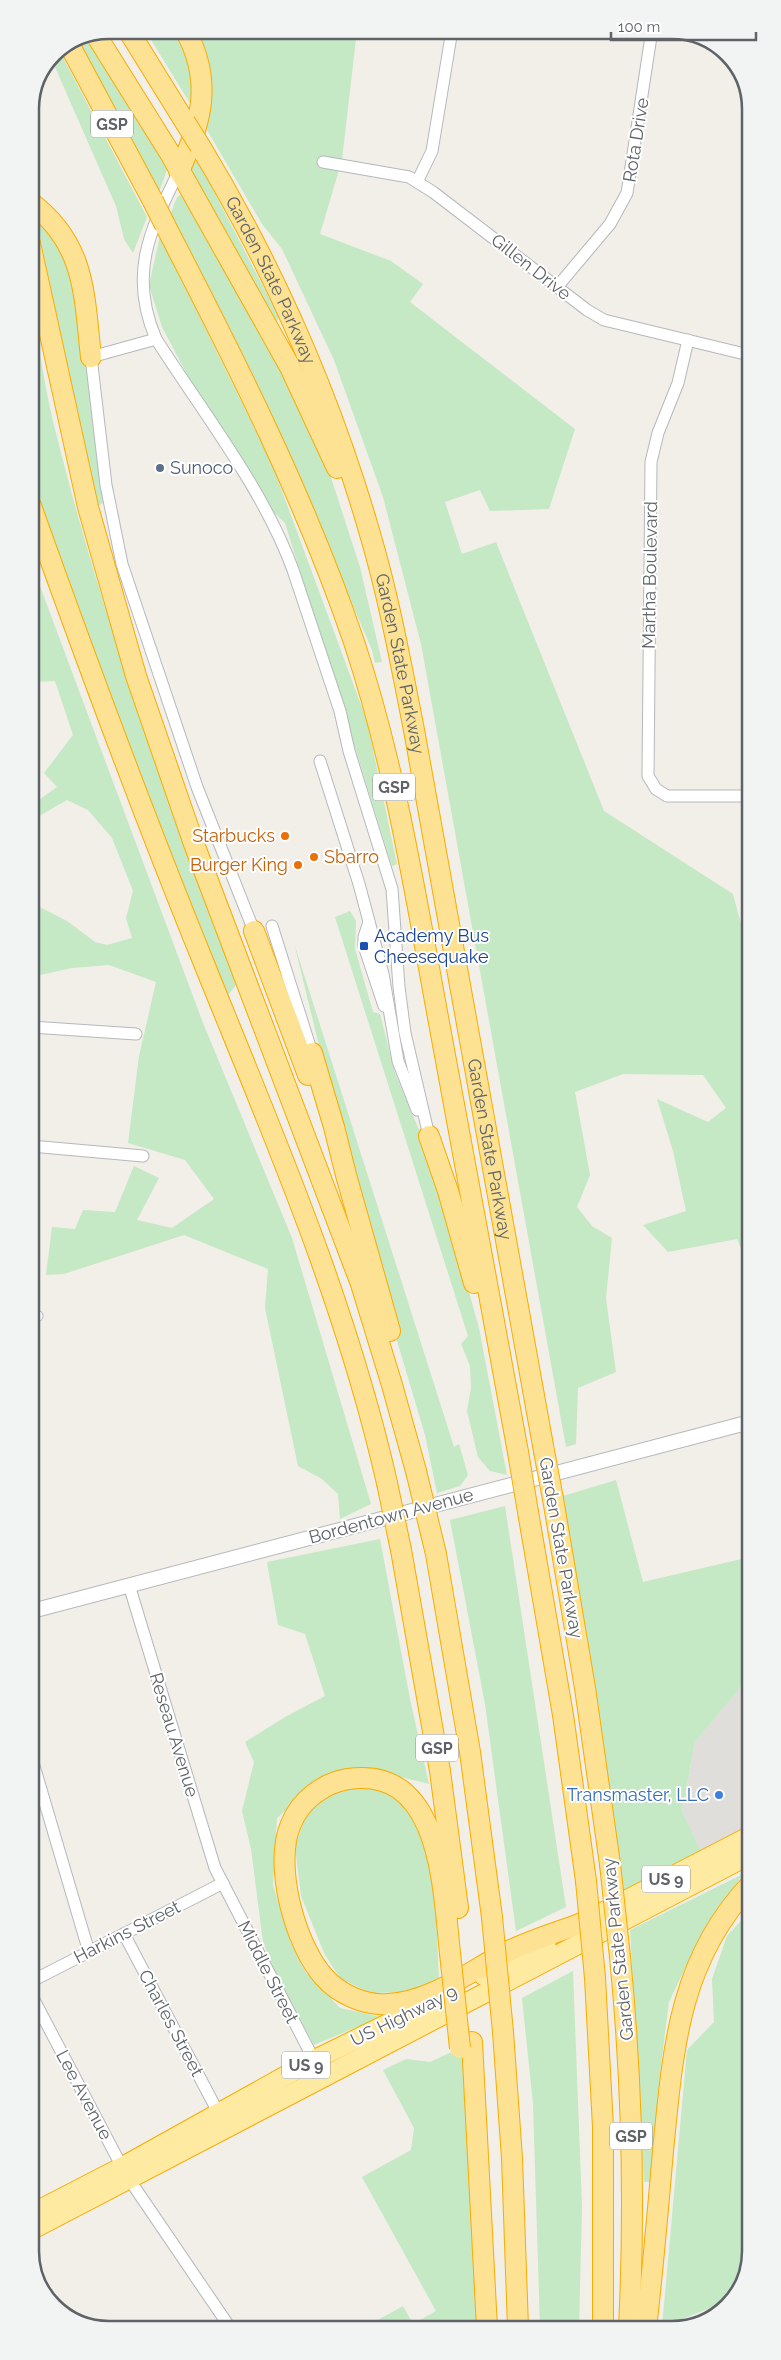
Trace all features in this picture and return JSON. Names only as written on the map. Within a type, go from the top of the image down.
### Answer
[{"type":"highway","name":"Garden State Parkway","points":[[134,39],[236,208],[268,271],[326,400],[370,534],[392,620],[414,730],[586,1688],[610,1864],[620,1957],[630,2099],[639,2320]]},
{"type":"highway","points":[[179,172],[195,132],[202,96],[198,58],[188,39]]},
{"type":"highway","points":[[99,40],[162,140],[297,381],[340,474],[371,578],[393,677],[414,730]]},
{"type":"highway","name":"Garden State Parkway","points":[[72,50],[166,225],[285,470],[342,609],[372,701],[405,838],[518,1452],[565,1724],[586,1881],[596,1978],[603,2127],[603,2321]]},
{"type":"highway","points":[[39,210],[55,224],[75,257],[83,287],[91,357]]},
{"type":"highway","name":"GSP","points":[[39,284],[88,507],[136,676],[228,934],[350,1252],[382,1350],[416,1470],[436,1554],[468,1735],[492,1917],[512,2158],[518,2321]]},
{"type":"highway","name":"GSP","points":[[39,528],[148,823],[316,1243],[353,1351],[402,1550],[442,1780],[456,1950]]},
{"type":"highway","points":[[263,929],[346,1175]]},
{"type":"highway","points":[[312,1053],[407,1395],[416,1470]]},
{"type":"highway","points":[[429,1136],[448,1191],[468,1259],[484,1324],[505,1386]]},
{"type":"highway","points":[[487,2321],[474,2110],[466,2045],[456,1950],[431,1835],[425,1818],[414,1802],[392,1786],[375,1780],[356,1778],[330,1785],[307,1800],[291,1823],[286,1841],[286,1872],[291,1907],[302,1939],[318,1969],[336,1988],[352,1997],[370,2003],[388,2004],[417,1999],[436,1991],[512,1949],[582,1923]]},
{"type":"highway","name":"US Highway 9","points":[[39,2225],[126,2173],[218,2112],[314,2060],[515,1960],[742,1840]]},
{"type":"highway","name":"US Highway 9","points":[[39,2210],[126,2173],[742,1858]]},
{"type":"highway","points":[[639,2320],[680,2017],[690,1982],[704,1949],[722,1918],[742,1894]]},
{"type":"street","points":[[417,182],[432,151],[451,39]]},
{"type":"street","name":"Rota Drive","points":[[557,287],[610,224],[628,193],[651,39]]},
{"type":"street","name":"Gillen Drive","points":[[322,162],[409,177],[434,192],[557,287],[604,320],[742,353]]},
{"type":"street","points":[[179,172],[156,220],[144,260],[142,283],[144,302],[156,339],[250,486],[286,552],[296,580],[340,711],[349,751],[392,889],[399,987],[405,1033],[429,1136]]},
{"type":"street","points":[[156,339],[91,357],[104,477],[122,564],[196,787],[263,929],[312,1053]]},
{"type":"street","name":"Martha Boulevard","points":[[688,340],[678,384],[658,433],[651,462],[648,776],[656,790],[667,796],[742,796]]},
{"type":"street","points":[[320,761],[369,922],[364,937],[364,946],[390,1019],[402,1074],[429,1136]]},
{"type":"street","points":[[39,1028],[136,1034]]},
{"type":"street","points":[[39,1147],[143,1156]]},
{"type":"street","name":"Bordentown Avenue","points":[[39,1609],[742,1424]]},
{"type":"street","name":"Reseau Avenue","points":[[129,1585],[206,1843],[223,1883]]},
{"type":"street","points":[[39,1783],[89,1952]]},
{"type":"street","name":"Harkins Street","points":[[39,1978],[223,1883]]},
{"type":"street","name":"Middle Street","points":[[223,1883],[314,2060]]},
{"type":"street","name":"Charles Street","points":[[124,1934],[218,2112]]},
{"type":"street","name":"Lee Avenue","points":[[39,2009],[126,2173],[223,2321]]},
{"type":"shaded area","points":[[742,1683],[742,1840],[705,1859],[682,1811],[695,1742]]},
{"type":"green space","points":[[151,39],[183,39],[195,64],[196,113]]},
{"type":"green space","points":[[199,39],[356,39],[342,160],[320,234],[391,261],[423,284],[410,302],[575,429],[549,509],[490,511],[480,490],[445,502],[462,554],[496,542],[604,811],[733,894],[742,928],[742,1252],[737,1239],[668,1252],[643,1225],[686,1211],[673,1151],[657,1099],[708,1122],[726,1108],[703,1075],[623,1074],[575,1092],[590,1175],[577,1207],[592,1226],[612,1238],[606,1298],[616,1372],[578,1388],[576,1444],[566,1447],[421,644],[383,497],[334,360],[282,249],[262,224],[207,130],[207,59]]},
{"type":"green space","points":[[93,41],[168,167],[159,192],[82,44]]},
{"type":"green space","points":[[62,57],[147,217],[133,253],[124,239],[116,206],[54,65]]},
{"type":"green space","points":[[194,159],[200,165],[279,317],[275,324],[189,175]]},
{"type":"green space","points":[[184,193],[297,387],[325,459],[360,567],[382,662],[375,663],[372,650],[275,425],[170,215],[177,197]]},
{"type":"green space","points":[[39,216],[68,255],[90,385],[103,503],[96,507],[39,230]]},
{"type":"green space","points":[[160,236],[272,464],[367,721],[397,864],[392,866],[285,523],[270,509],[190,380],[162,327],[149,285]]},
{"type":"green space","points":[[39,348],[52,417],[91,561],[113,632],[185,844],[237,984],[228,995],[133,761],[39,497]]},
{"type":"green space","points":[[39,583],[203,1023],[292,1238],[371,1504],[340,1519],[338,1494],[322,1479],[298,1466],[265,1308],[268,1269],[184,1235],[64,1274],[46,1275],[52,1227],[75,1229],[83,1210],[115,1212],[134,1166],[159,1178],[137,1220],[172,1228],[214,1199],[185,1160],[128,1143],[139,1056],[156,982],[109,965],[72,968],[39,975],[39,907],[67,921],[95,942],[107,945],[132,938],[126,918],[133,891],[112,838],[88,810],[67,800],[39,816],[39,800],[57,787],[44,773],[73,735],[55,681],[39,682]]},
{"type":"green space","points":[[350,911],[356,921],[355,949],[373,1012],[380,1014],[395,1073],[422,1137],[447,1213],[479,1328],[507,1475],[490,1471],[478,1457],[467,1411],[471,1388],[470,1366],[461,1344],[468,1336],[335,917]]},
{"type":"green space","points":[[294,943],[454,1447],[459,1444],[468,1475],[460,1486],[437,1493],[425,1435],[363,1226]]},
{"type":"green space","points":[[616,1480],[643,1582],[742,1559],[742,1683],[695,1742],[682,1811],[705,1859],[614,1906],[553,1499]]},
{"type":"green space","points":[[505,1506],[566,1907],[516,1931],[485,1704],[450,1520]]},
{"type":"green space","points":[[380,1539],[410,1699],[429,1784],[365,1768],[320,1781],[277,1818],[273,1885],[291,1943],[305,1971],[340,2008],[381,2017],[314,2045],[274,1970],[263,1942],[251,1849],[242,1811],[254,1762],[245,1742],[285,1717],[325,1696],[305,1634],[278,1625],[267,1562]]},
{"type":"green space","points":[[340,1787],[376,1788],[400,1798],[423,1833],[434,1869],[439,1979],[404,1992],[370,1993],[340,1978],[325,1955],[301,1896],[295,1847],[308,1810]]},
{"type":"green space","points":[[742,1874],[698,1941],[669,2002],[661,2065],[651,2182],[644,2182],[630,1930]]},
{"type":"green space","points":[[742,1920],[741,2265],[739,2274],[728,2294],[715,2306],[677,2321],[663,2321],[687,2050],[714,2022],[712,1979],[727,1936]]},
{"type":"green space","points":[[573,1971],[582,2207],[579,2321],[540,2321],[533,2104],[522,1998]]},
{"type":"green space","points":[[460,2048],[474,2110],[487,2321],[418,2321],[436,2311],[362,2177],[411,2150],[414,2128],[383,2070],[406,2059],[430,2062]]},
{"type":"green space","points":[[403,2306],[411,2321],[376,2321]]},
{"type":"place","name":"Sunoco","points":[[160,468]]},
{"type":"place","name":"Starbucks","points":[[285,836]]},
{"type":"place","name":"Sbarro","points":[[314,857]]},
{"type":"place","name":"Burger King","points":[[298,865]]},
{"type":"place","name":"Academy Bus Cheesequake","points":[[364,946]]},
{"type":"place","name":"Transmaster, LLC","points":[[719,1795]]}]
